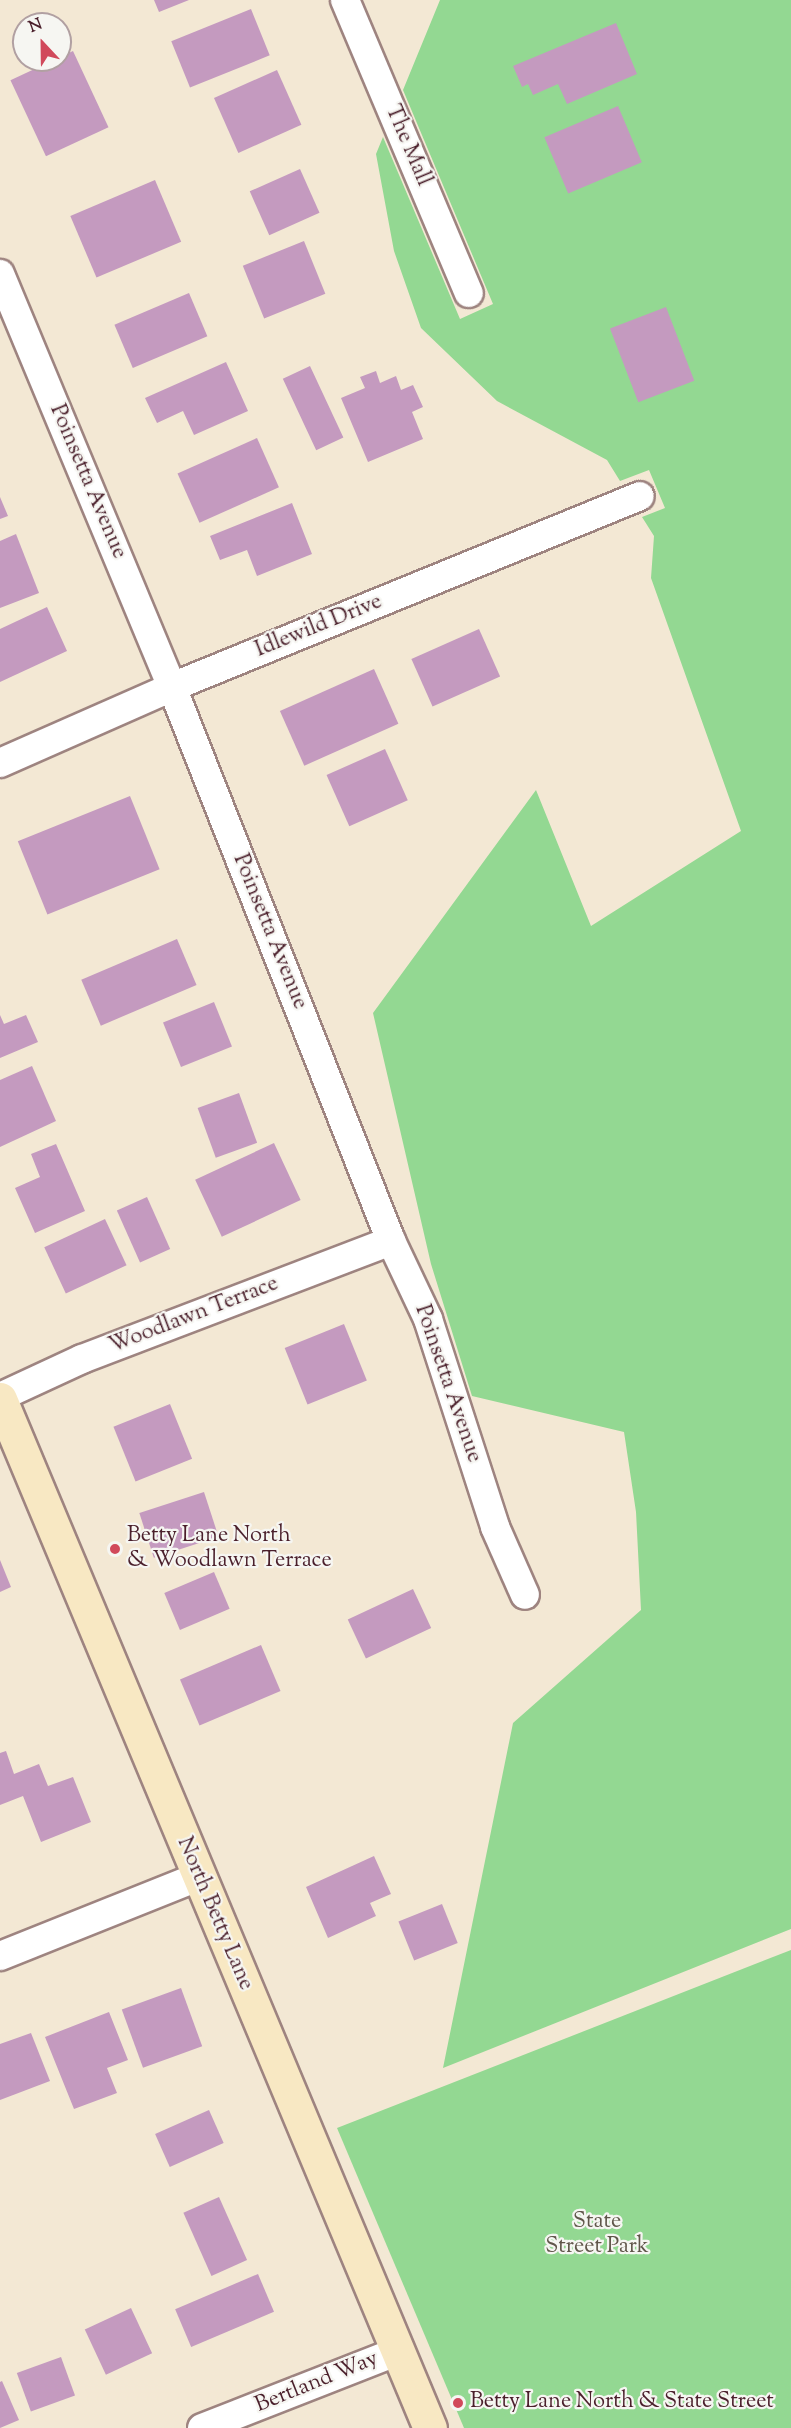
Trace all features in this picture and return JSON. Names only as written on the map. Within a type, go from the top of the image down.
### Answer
[{"type":"street","name":"The Mall","points":[[345,0],[469,293]]},
{"type":"street","name":"Poinsetta Avenue","points":[[0,274],[172,687],[391,1241],[428,1319],[495,1527],[525,1595]]},
{"type":"street","name":"Idlewild Drive","points":[[0,763],[172,687],[640,496]]},
{"type":"street","name":"Woodlawn Terrace","points":[[0,1398],[81,1359],[391,1241]]},
{"type":"street","name":"North Betty Lane","points":[[0,1398],[430,2428]]},
{"type":"street","points":[[0,1956],[198,1876]]},
{"type":"street","name":"Bertland Way","points":[[202,2428],[398,2351]]},
{"type":"green space","points":[[440,0],[791,0],[791,1929],[443,2068],[513,1723],[641,1610],[636,1512],[624,1432],[472,1396],[431,1264],[373,1013],[536,790],[591,926],[741,831],[651,578],[654,536],[642,517],[665,508],[649,470],[620,481],[607,460],[497,401],[421,328],[394,251],[376,154],[383,137],[460,319],[493,304],[403,90]]},
{"type":"green space","name":"State Street Park","points":[[791,1950],[791,2428],[464,2428],[337,2128]]},
{"type":"building","points":[[154,0],[189,0],[159,12]]},
{"type":"building","points":[[251,9],[270,55],[190,88],[171,41]]},
{"type":"building","points":[[616,23],[637,74],[567,104],[558,84],[533,95],[528,84],[522,87],[513,66]]},
{"type":"building","points":[[73,51],[108,127],[46,156],[10,80],[28,72],[72,72]]},
{"type":"building","points":[[277,70],[301,125],[238,153],[214,98]]},
{"type":"building","points":[[618,106],[642,162],[568,193],[544,137]]},
{"type":"building","points":[[300,169],[320,213],[269,235],[250,191]]},
{"type":"building","points":[[155,180],[181,242],[96,278],[70,216]]},
{"type":"building","points":[[304,241],[325,294],[264,319],[243,266]]},
{"type":"building","points":[[189,293],[207,336],[133,368],[114,325]]},
{"type":"building","points":[[666,307],[694,381],[638,402],[610,329]]},
{"type":"building","points":[[226,362],[248,411],[194,435],[183,411],[157,423],[145,398]]},
{"type":"building","points":[[310,366],[343,438],[316,450],[283,379]]},
{"type":"building","points":[[376,371],[380,383],[396,376],[401,390],[413,385],[423,407],[412,412],[423,439],[368,462],[341,398],[365,388],[360,377]]},
{"type":"building","points":[[257,438],[279,487],[199,523],[178,473]]},
{"type":"building","points":[[0,497],[8,516],[0,519]]},
{"type":"building","points":[[292,503],[312,554],[257,576],[247,550],[220,560],[210,536]]},
{"type":"building","points":[[16,534],[39,593],[0,608],[0,541]]},
{"type":"building","points":[[47,607],[67,651],[0,682],[0,629]]},
{"type":"building","points":[[479,629],[500,677],[433,707],[411,659]]},
{"type":"building","points":[[374,669],[398,724],[304,766],[280,711]]},
{"type":"building","points":[[385,749],[408,800],[349,826],[327,775]]},
{"type":"building","points":[[130,796],[160,869],[47,915],[18,841]]},
{"type":"building","points":[[177,939],[197,985],[101,1026],[81,980]]},
{"type":"building","points":[[214,1002],[232,1047],[181,1067],[163,1023]]},
{"type":"building","points":[[0,1015],[4,1024],[26,1015],[38,1042],[0,1058]]},
{"type":"building","points":[[32,1066],[56,1121],[0,1147],[0,1080]]},
{"type":"building","points":[[239,1093],[257,1143],[216,1158],[198,1108]]},
{"type":"building","points":[[274,1143],[301,1200],[222,1237],[195,1180]]},
{"type":"building","points":[[56,1144],[85,1211],[35,1233],[15,1188],[40,1177],[31,1154]]},
{"type":"building","points":[[147,1197],[170,1249],[140,1262],[117,1210]]},
{"type":"building","points":[[105,1219],[127,1265],[66,1294],[44,1247]]},
{"type":"building","points":[[344,1324],[367,1381],[308,1405],[285,1348]]},
{"type":"building","points":[[170,1404],[192,1459],[136,1482],[113,1427]]},
{"type":"building","points":[[204,1492],[219,1537],[154,1558],[139,1513]]},
{"type":"building","points":[[0,1560],[11,1587],[0,1592]]},
{"type":"building","points":[[214,1572],[230,1609],[180,1630],[164,1593]]},
{"type":"building","points":[[413,1589],[431,1628],[366,1658],[348,1619]]},
{"type":"building","points":[[261,1645],[281,1691],[200,1725],[180,1679]]},
{"type":"building","points":[[6,1751],[14,1774],[39,1764],[48,1786],[73,1777],[91,1822],[41,1842],[23,1796],[0,1805],[0,1753]]},
{"type":"building","points":[[374,1856],[391,1894],[370,1903],[376,1916],[328,1938],[306,1887]]},
{"type":"building","points":[[442,1904],[458,1943],[414,1961],[398,1922]]},
{"type":"building","points":[[181,1988],[202,2046],[143,2068],[122,2010]]},
{"type":"building","points":[[109,2012],[128,2060],[107,2068],[117,2093],[74,2109],[45,2037]]},
{"type":"building","points":[[31,2033],[50,2081],[0,2100],[0,2044]]},
{"type":"building","points":[[209,2110],[224,2143],[170,2167],[155,2134]]},
{"type":"building","points":[[219,2197],[247,2260],[211,2276],[183,2213]]},
{"type":"building","points":[[258,2274],[274,2312],[191,2347],[175,2309]]},
{"type":"building","points":[[131,2308],[152,2353],[106,2375],[85,2330]]},
{"type":"building","points":[[61,2357],[75,2396],[31,2412],[17,2373]]},
{"type":"building","points":[[2,2381],[19,2420],[0,2428],[0,2382]]},
{"type":"place","name":"Betty Lane North & Woodlawn Terrace","points":[[115,1549]]},
{"type":"place","name":"Betty Lane North & State Street","points":[[458,2403]]}]
